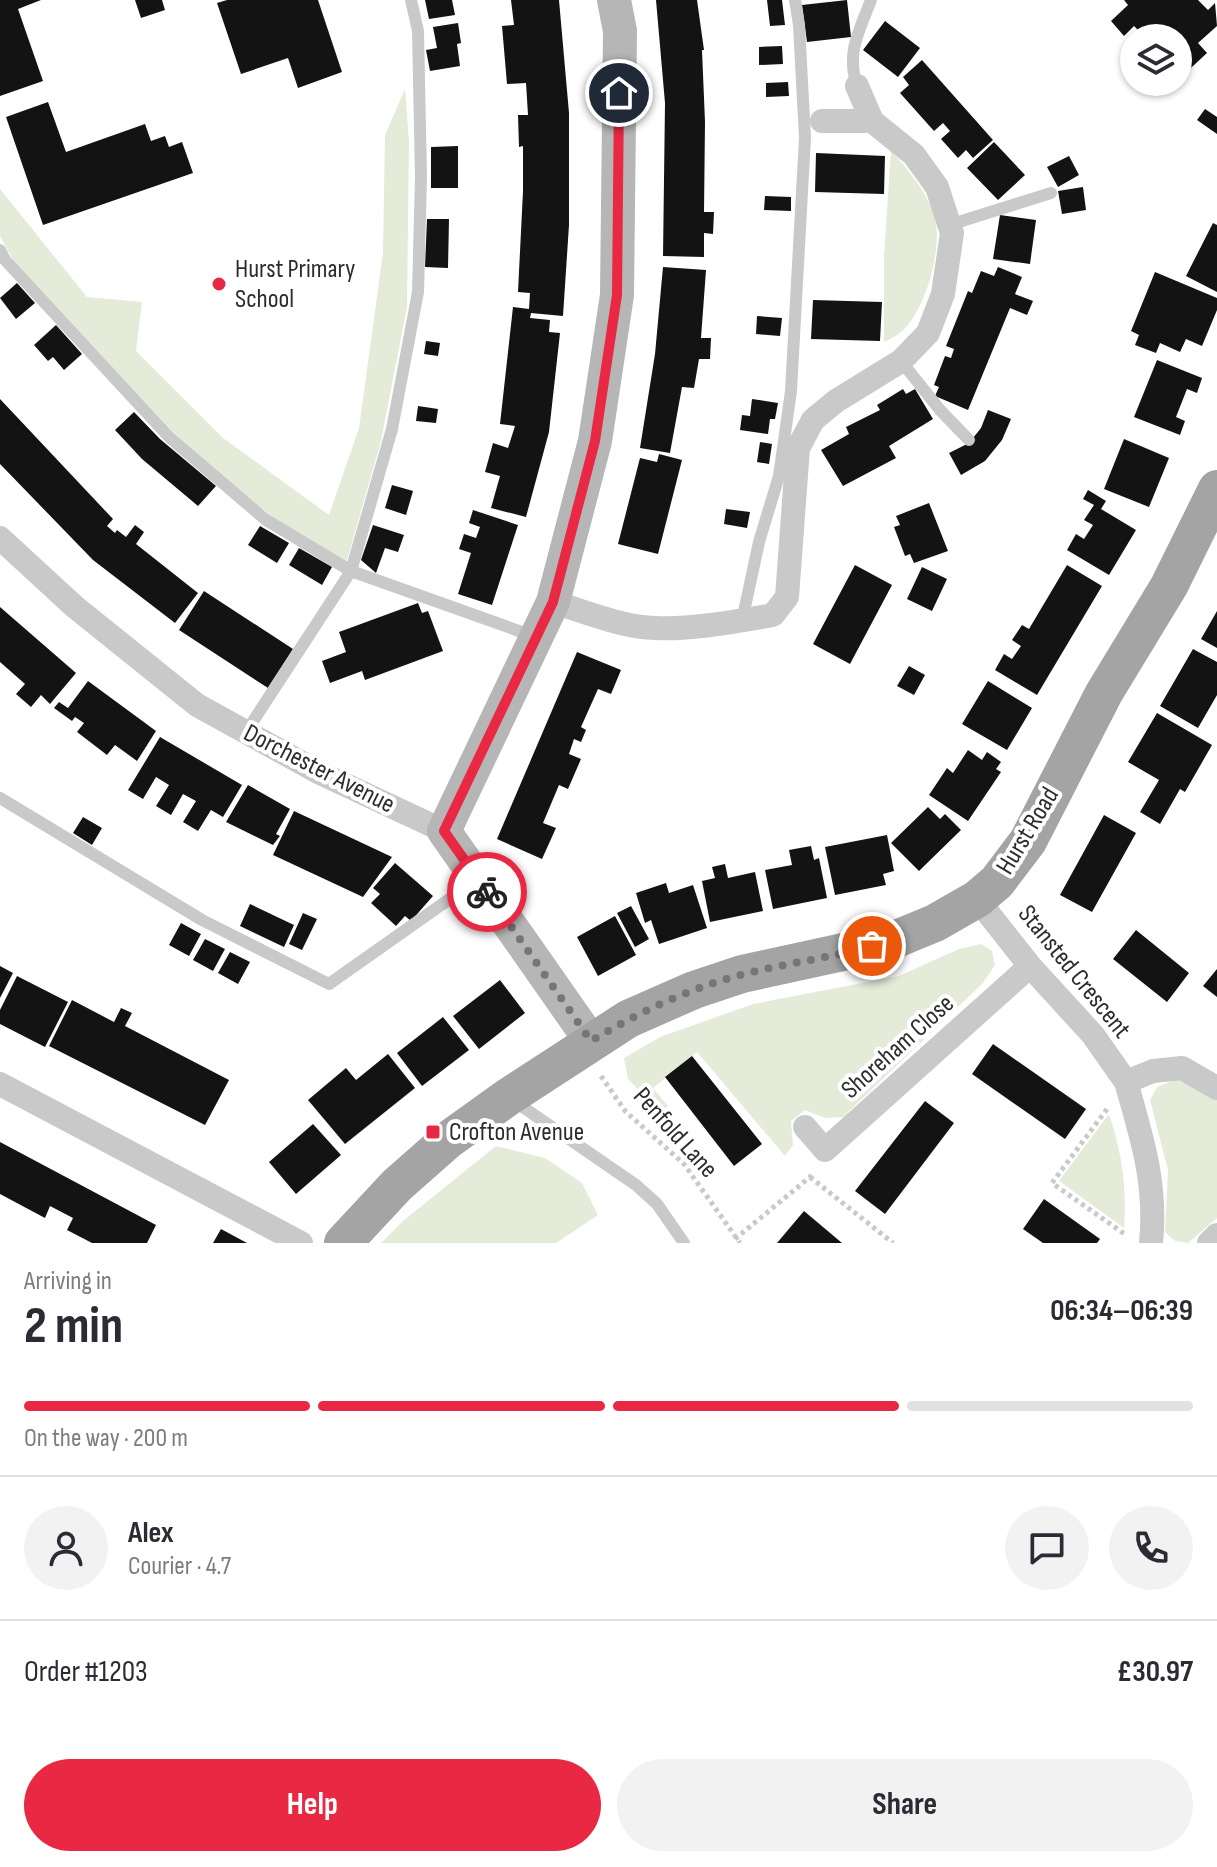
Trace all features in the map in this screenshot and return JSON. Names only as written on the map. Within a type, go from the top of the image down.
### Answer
[{"type":"main road","name":"Hurst Road","points":[[343,1243],[417,1167],[448,1140],[628,1019],[694,990],[742,974],[889,942],[935,923],[977,899],[997,882],[1028,841],[1104,693],[1213,509]]},
{"type":"street","points":[[444,831],[553,602],[595,441],[617,295],[620,31],[614,0]]},
{"type":"street","points":[[553,602],[616,621],[655,628],[742,621],[773,615],[787,597],[798,448],[813,420],[836,401],[901,361],[928,333],[943,294],[952,233],[937,187],[914,155],[872,121],[857,86]]},
{"type":"street","points":[[822,121],[872,121]]},
{"type":"street","name":"Dorchester Avenue","points":[[0,538],[75,607],[197,705],[320,773],[444,831],[586,1045]]},
{"type":"street","name":"Stansted Crescent","points":[[977,899],[1030,966],[1093,1035],[1126,1082],[1149,1163],[1154,1215],[1151,1243]]},
{"type":"street","name":"Shoreham Close","points":[[805,1127],[825,1150],[1030,966]]},
{"type":"street","points":[[1126,1082],[1153,1071],[1182,1068],[1217,1088]]},
{"type":"street","points":[[0,1084],[301,1243]]},
{"type":"street","points":[[1209,1243],[1217,1235]]},
{"type":"lane","points":[[246,732],[351,571],[392,429],[418,292],[421,177],[418,45],[411,0]]},
{"type":"lane","points":[[742,621],[759,542],[779,476],[791,391],[805,138],[795,0]]},
{"type":"lane","points":[[857,86],[851,67],[854,48],[871,0]]},
{"type":"lane","points":[[949,225],[1051,193]]},
{"type":"lane","points":[[0,250],[5,260],[170,438],[266,520],[351,571],[537,637]]},
{"type":"lane","points":[[901,361],[940,410],[969,440]]},
{"type":"lane","points":[[0,798],[202,920],[329,984],[478,879]]},
{"type":"lane","points":[[508,1097],[636,1185],[657,1204],[684,1243]]},
{"type":"path","name":"Penfold Lane","points":[[586,1045],[626,1112],[684,1164],[737,1241]]},
{"type":"path","points":[[1126,1082],[1052,1183],[1136,1243]]},
{"type":"path","points":[[737,1241],[810,1177],[893,1243]]},
{"type":"green space","points":[[405,89],[409,142],[407,307],[381,441],[346,564],[285,527],[187,447],[14,262],[0,236],[0,189],[87,297],[142,302],[136,351],[223,438],[329,515],[359,428],[383,253],[385,135]]},
{"type":"green space","points":[[891,150],[925,195],[933,212],[937,239],[932,273],[920,305],[903,330],[884,342],[884,256]]},
{"type":"green space","points":[[981,944],[992,951],[995,965],[983,983],[843,1117],[825,1118],[805,1110],[791,1121],[793,1145],[785,1156],[697,1052],[653,1088],[668,1106],[661,1113],[628,1079],[624,1058],[660,1037],[753,1004],[899,976],[959,949]]},
{"type":"green space","points":[[1176,1079],[1217,1098],[1217,1218],[1188,1243],[1175,1241],[1165,1232],[1168,1170],[1150,1100],[1157,1087]]},
{"type":"green space","points":[[1109,1114],[1122,1170],[1124,1228],[1059,1181]]},
{"type":"green space","points":[[496,1146],[545,1158],[582,1183],[598,1215],[556,1243],[381,1243],[403,1221]]},
{"type":"building","points":[[0,0],[41,0],[18,9],[43,81],[0,96]]},
{"type":"building","points":[[135,0],[162,0],[165,10],[141,18]]},
{"type":"building","points":[[227,0],[318,0],[342,72],[298,88],[288,58],[241,74],[217,3]]},
{"type":"building","points":[[425,0],[452,0],[455,15],[429,19]]},
{"type":"building","points":[[511,0],[559,0],[569,113],[569,225],[563,316],[531,313],[530,318],[550,320],[549,332],[560,333],[549,432],[526,517],[491,508],[500,476],[485,472],[493,443],[508,448],[515,426],[500,424],[513,307],[529,309],[530,293],[518,292],[523,146],[519,147],[518,115],[528,115],[526,83],[507,84],[502,26],[514,25]]},
{"type":"building","points":[[656,0],[697,0],[704,50],[704,212],[714,212],[713,234],[704,233],[704,257],[663,256],[665,103]]},
{"type":"building","points":[[767,0],[782,0],[785,25],[770,26]]},
{"type":"building","points":[[847,0],[851,37],[807,42],[802,5]]},
{"type":"building","points":[[1124,0],[1198,0],[1208,10],[1215,3],[1217,26],[1198,43],[1207,53],[1192,67],[1192,24],[1120,24],[1120,31],[1111,21],[1128,5]]},
{"type":"building","points":[[885,21],[920,48],[898,77],[863,50]]},
{"type":"building","points":[[458,23],[460,66],[430,71],[426,50],[437,48],[433,27]]},
{"type":"building","points":[[782,46],[783,64],[759,65],[759,47]]},
{"type":"building","points":[[922,60],[993,140],[973,158],[966,150],[958,158],[941,139],[950,131],[943,123],[934,131],[900,93],[909,85],[903,77]]},
{"type":"building","points":[[788,82],[789,96],[766,97],[766,83]]},
{"type":"building","points":[[48,102],[66,152],[145,124],[151,141],[165,136],[169,147],[182,142],[193,173],[43,225],[6,117]]},
{"type":"building","points":[[1205,109],[1217,117],[1217,134],[1197,120]]},
{"type":"building","points":[[994,142],[1025,175],[998,200],[967,168]]},
{"type":"building","points":[[458,146],[458,188],[431,188],[431,147]]},
{"type":"building","points":[[816,153],[885,156],[884,194],[815,192]]},
{"type":"building","points":[[1069,156],[1079,175],[1058,187],[1047,167]]},
{"type":"building","points":[[1083,187],[1086,210],[1062,214],[1058,191]]},
{"type":"building","points":[[765,196],[791,197],[791,211],[764,210]]},
{"type":"building","points":[[1000,215],[1036,220],[1030,264],[993,259]]},
{"type":"building","points":[[427,219],[449,219],[448,268],[425,267]]},
{"type":"building","points":[[1213,223],[1217,225],[1217,292],[1186,276]]},
{"type":"building","points":[[663,267],[706,270],[701,338],[711,338],[710,359],[699,359],[694,388],[682,387],[670,453],[640,448],[655,354]]},
{"type":"building","points":[[998,267],[1022,277],[1015,294],[1033,301],[1027,315],[1010,308],[968,410],[935,396],[939,387],[934,385],[945,356],[951,358],[954,349],[946,346],[968,291],[972,293],[981,271],[994,276]]},
{"type":"building","points":[[1155,272],[1217,298],[1217,310],[1202,346],[1186,339],[1180,352],[1160,343],[1156,353],[1135,345],[1139,335],[1131,331]]},
{"type":"building","points":[[17,283],[35,303],[16,319],[0,298]]},
{"type":"building","points":[[813,300],[882,302],[880,341],[811,339]]},
{"type":"building","points":[[757,316],[782,318],[780,336],[756,334]]},
{"type":"building","points":[[56,325],[82,354],[64,370],[53,357],[48,361],[34,345]]},
{"type":"building","points":[[426,341],[440,343],[438,356],[424,354]]},
{"type":"building","points":[[1157,360],[1202,378],[1197,393],[1187,389],[1176,417],[1185,421],[1180,435],[1134,417]]},
{"type":"building","points":[[903,389],[906,394],[915,389],[933,419],[889,446],[896,458],[843,486],[821,450],[849,434],[846,427],[880,410],[877,405]]},
{"type":"building","points":[[0,399],[113,519],[107,526],[126,537],[135,525],[144,532],[136,544],[198,593],[175,623],[93,560],[0,464]]},
{"type":"building","points":[[752,399],[778,403],[775,419],[770,419],[768,434],[740,430],[742,415],[750,416]]},
{"type":"building","points":[[418,406],[438,409],[436,423],[416,421]]},
{"type":"building","points":[[988,410],[1011,419],[1002,440],[985,461],[961,475],[949,453],[969,443],[981,428]]},
{"type":"building","points":[[134,412],[160,439],[216,486],[198,506],[142,459],[115,430]]},
{"type":"building","points":[[1124,439],[1169,458],[1149,507],[1104,489]]},
{"type":"building","points":[[760,442],[772,444],[769,464],[757,462]]},
{"type":"building","points":[[659,454],[682,460],[658,554],[618,544],[640,458],[657,462]]},
{"type":"building","points":[[392,485],[413,491],[406,515],[385,508]]},
{"type":"building","points":[[1088,490],[1106,501],[1101,509],[1136,530],[1109,575],[1067,550],[1076,534],[1084,539],[1093,525],[1084,520],[1094,505],[1083,499]]},
{"type":"building","points":[[929,503],[948,551],[914,563],[910,554],[905,556],[894,527],[900,525],[896,516]]},
{"type":"building","points":[[726,509],[750,512],[747,528],[724,524]]},
{"type":"building","points":[[473,510],[518,525],[492,605],[458,594],[471,553],[459,549],[464,534],[476,538],[480,527],[469,523]]},
{"type":"building","points":[[373,525],[404,535],[398,552],[385,548],[376,573],[361,560]]},
{"type":"building","points":[[260,526],[289,543],[277,563],[248,545]]},
{"type":"building","points":[[299,548],[332,567],[322,585],[289,565]]},
{"type":"building","points":[[855,565],[892,585],[850,664],[813,644]]},
{"type":"building","points":[[1067,565],[1102,586],[1037,695],[995,670],[1004,654],[1012,659],[1021,646],[1012,640],[1022,625],[1029,629]]},
{"type":"building","points":[[922,567],[947,579],[932,611],[907,599]]},
{"type":"building","points":[[204,591],[293,649],[268,688],[179,630]]},
{"type":"building","points":[[418,603],[422,613],[428,611],[443,651],[365,680],[362,671],[330,683],[322,661],[346,652],[339,632]]},
{"type":"building","points":[[0,607],[76,673],[50,704],[41,695],[31,707],[16,694],[25,684],[0,662]]},
{"type":"building","points":[[1217,611],[1217,648],[1201,639]]},
{"type":"building","points":[[1193,649],[1217,662],[1217,695],[1198,728],[1160,706]]},
{"type":"building","points":[[577,652],[621,670],[611,694],[598,689],[581,727],[586,730],[581,742],[574,739],[569,754],[581,759],[568,789],[559,785],[543,823],[556,828],[542,859],[497,839]]},
{"type":"building","points":[[909,666],[925,675],[914,695],[897,686]]},
{"type":"building","points":[[88,681],[156,731],[137,761],[115,745],[107,755],[77,732],[84,723],[75,717],[72,721],[54,708],[59,702],[68,708]]},
{"type":"building","points":[[988,681],[1032,708],[1007,750],[962,724]]},
{"type":"building","points":[[1157,713],[1212,745],[1185,792],[1180,789],[1160,824],[1140,812],[1159,780],[1128,762]]},
{"type":"building","points":[[160,737],[242,785],[223,817],[211,810],[198,831],[183,822],[196,801],[183,794],[171,815],[156,806],[169,785],[156,777],[143,799],[128,790]]},
{"type":"building","points":[[968,750],[982,760],[987,752],[1001,762],[996,769],[1001,772],[968,821],[929,795],[947,768],[953,773]]},
{"type":"building","points":[[248,785],[290,809],[276,834],[280,836],[273,845],[226,822]]},
{"type":"building","points":[[928,807],[940,819],[945,814],[961,830],[919,871],[891,843]]},
{"type":"building","points":[[294,811],[392,857],[363,897],[273,855]]},
{"type":"building","points":[[1104,815],[1136,833],[1092,912],[1060,895]]},
{"type":"building","points":[[83,817],[102,828],[92,845],[73,833]]},
{"type":"building","points":[[887,835],[894,871],[883,874],[886,885],[835,895],[825,847]]},
{"type":"building","points":[[811,846],[814,860],[819,858],[827,898],[773,909],[765,870],[792,865],[789,850]]},
{"type":"building","points":[[395,863],[433,896],[411,921],[405,916],[396,926],[371,903],[380,894],[373,888]]},
{"type":"building","points":[[725,864],[728,878],[755,872],[763,911],[710,922],[702,881],[715,878],[712,867]]},
{"type":"building","points":[[666,883],[669,893],[693,885],[707,928],[659,944],[651,920],[645,923],[636,893]]},
{"type":"building","points":[[250,904],[294,925],[284,947],[240,926]]},
{"type":"building","points":[[631,906],[649,939],[635,947],[617,913]]},
{"type":"building","points":[[303,913],[317,919],[302,950],[289,944]]},
{"type":"building","points":[[615,916],[636,955],[598,976],[577,937]]},
{"type":"building","points":[[181,923],[201,934],[189,956],[169,945]]},
{"type":"building","points":[[1136,930],[1189,973],[1167,1002],[1113,959]]},
{"type":"building","points":[[205,939],[225,949],[213,971],[193,960]]},
{"type":"building","points":[[230,952],[250,962],[238,984],[218,973]]},
{"type":"building","points":[[0,966],[13,973],[0,998]]},
{"type":"building","points":[[1217,969],[1217,997],[1203,986]]},
{"type":"building","points":[[17,976],[68,1002],[45,1047],[0,1024],[0,1010]]},
{"type":"building","points":[[500,980],[525,1013],[479,1049],[453,1016]]},
{"type":"building","points":[[72,1000],[114,1022],[121,1008],[132,1013],[125,1026],[229,1080],[205,1125],[49,1046]]},
{"type":"building","points":[[443,1017],[469,1050],[422,1086],[397,1053]]},
{"type":"building","points":[[993,1044],[1086,1109],[1065,1139],[972,1074]]},
{"type":"building","points":[[388,1054],[415,1088],[345,1144],[308,1100],[346,1068],[356,1080]]},
{"type":"building","points":[[692,1056],[762,1144],[734,1166],[665,1077]]},
{"type":"building","points":[[925,1101],[954,1123],[885,1214],[855,1191]]},
{"type":"building","points":[[313,1124],[341,1155],[296,1194],[269,1162]]},
{"type":"building","points":[[0,1142],[156,1225],[147,1243],[92,1243],[67,1230],[73,1218],[50,1206],[45,1218],[0,1194]]},
{"type":"building","points":[[1044,1199],[1100,1239],[1097,1243],[1043,1243],[1023,1229]]},
{"type":"building","points":[[804,1211],[842,1243],[777,1243]]},
{"type":"building","points":[[221,1229],[247,1243],[213,1243]]},
{"type":"way so far","points":[[487,892],[591,1041],[628,1019],[694,990],[742,974],[872,946]]},
{"type":"place","name":"Hurst Primary School","points":[[219,284]]},
{"type":"place","name":"Crofton Avenue","points":[[433,1132]]},
{"type":"route","points":[[487,892],[444,831],[553,602],[595,441],[617,295],[619,93]]}]
